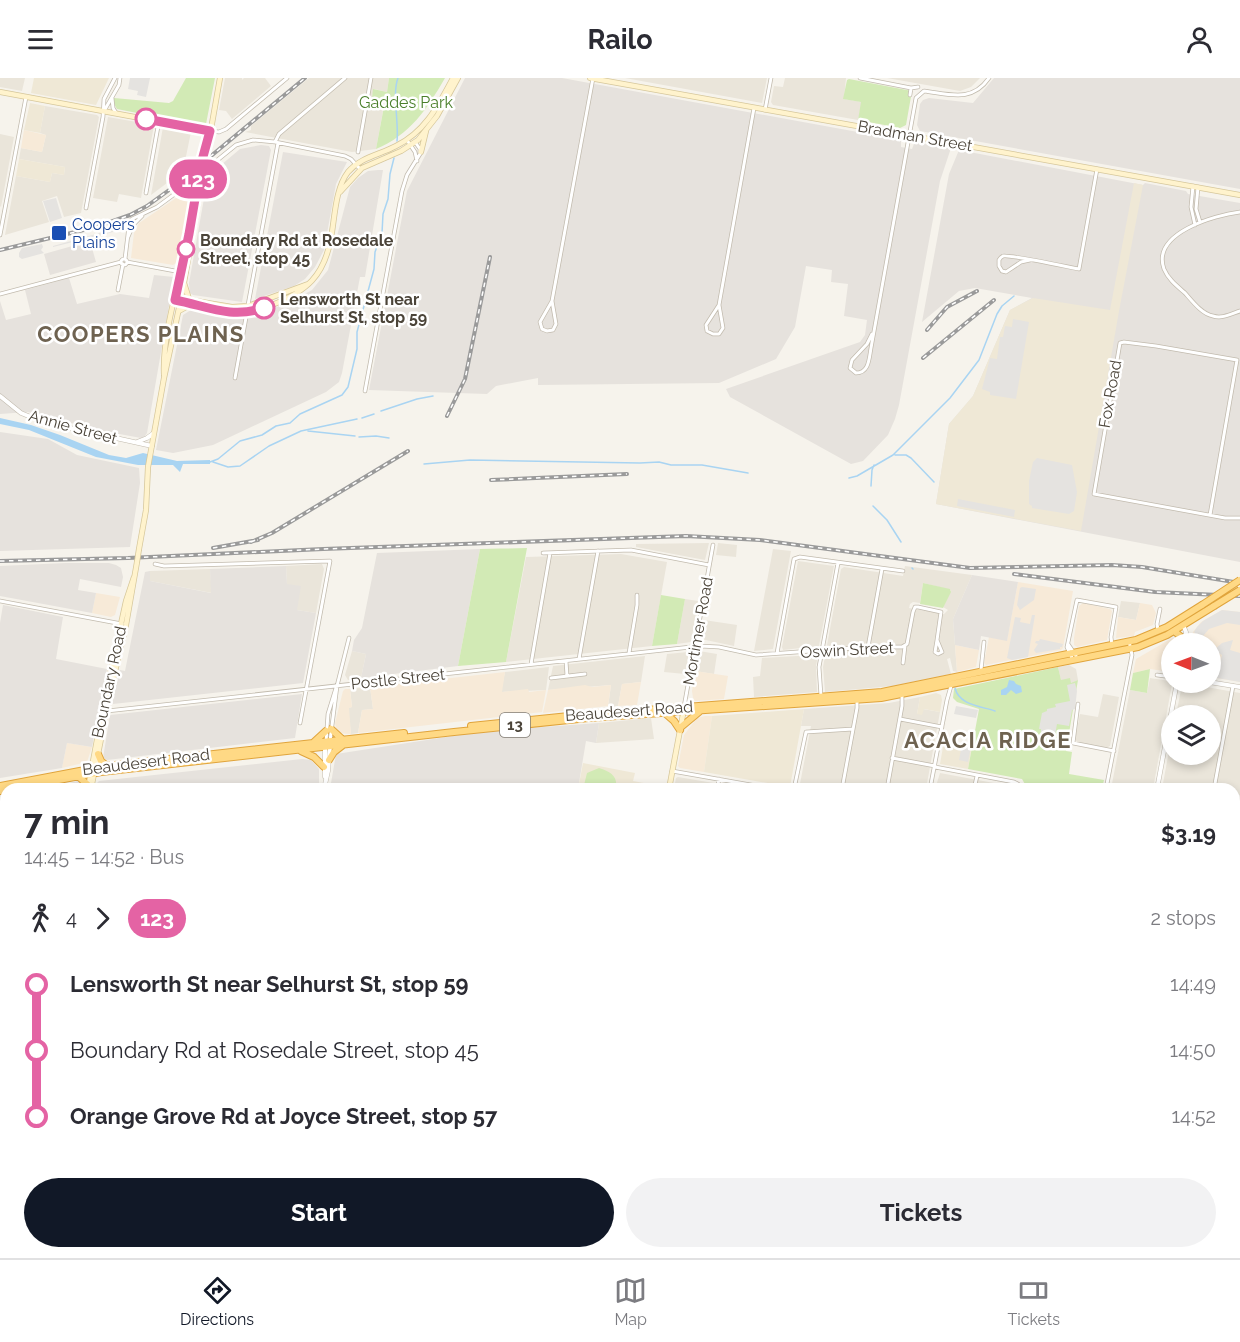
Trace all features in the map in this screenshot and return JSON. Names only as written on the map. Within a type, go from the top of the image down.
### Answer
[{"type":"highway","name":"Beaudesert Road","points":[[343,742],[579,719],[666,714],[684,710],[700,711],[857,700],[901,692],[981,672],[1154,641],[1174,631],[1202,605],[1240,580]]},
{"type":"highway","name":"Beaudesert Road","points":[[17,783],[93,770],[300,750],[327,744],[542,718],[684,710],[821,697],[942,690],[951,684],[1112,645],[1130,645],[1214,606],[1240,590]]},
{"type":"highway","points":[[666,714],[681,729],[700,711]]},
{"type":"highway","points":[[312,743],[328,730],[343,742],[329,760]]},
{"type":"highway","name":"Beaudesert Road","points":[[42,783],[78,776],[106,766],[312,743],[327,744]]},
{"type":"highway","points":[[300,750],[314,757],[324,767]]},
{"type":"highway","points":[[98,754],[106,766]]},
{"type":"highway","points":[[78,776],[84,783]]},
{"type":"main road","name":"Boundary Road","points":[[164,378],[166,343],[178,299],[197,185],[220,78]]},
{"type":"main road","points":[[411,141],[432,116],[453,78]]},
{"type":"main road","points":[[178,312],[188,306],[232,313],[291,298],[304,290],[320,270],[327,255],[340,186],[344,178],[358,167],[411,141],[426,131],[458,78]]},
{"type":"main road","name":"Bradman Street","points":[[591,78],[1240,195]]},
{"type":"main road","points":[[0,92],[210,131]]},
{"type":"main road","name":"Boundary Road","points":[[90,783],[137,562],[146,510],[148,467],[178,312],[178,299],[184,283],[183,272],[205,169],[210,131]]},
{"type":"main road","points":[[421,152],[426,131]]},
{"type":"main road","points":[[205,169],[212,167],[215,162]]},
{"type":"main road","points":[[184,283],[189,299]]},
{"type":"main road","points":[[178,299],[247,309]]},
{"type":"main road","points":[[178,299],[198,307]]},
{"type":"main road","name":"Mortimer Road","points":[[670,783],[684,710]]},
{"type":"main road","name":"Boundary Road","points":[[93,770],[98,754],[104,712]]},
{"type":"street","points":[[86,208],[104,111],[104,99],[115,78]]},
{"type":"street","points":[[104,111],[120,78]]},
{"type":"street","points":[[210,131],[217,132],[226,129],[287,78]]},
{"type":"street","points":[[235,378],[279,134],[345,78]]},
{"type":"street","points":[[358,152],[370,78]]},
{"type":"street","points":[[552,301],[540,322],[542,328],[547,331],[552,330],[556,324],[552,301],[591,78]]},
{"type":"street","points":[[765,110],[771,78]]},
{"type":"street","points":[[861,78],[911,88],[918,87]]},
{"type":"street","points":[[872,334],[873,339],[866,369],[860,373],[854,373],[850,368],[851,362],[867,344],[872,334],[916,98],[920,93],[926,92],[964,96],[976,91],[988,78]]},
{"type":"street","points":[[910,95],[911,88]]},
{"type":"street","points":[[112,96],[116,113]]},
{"type":"street","points":[[1,235],[26,97]]},
{"type":"street","points":[[719,305],[707,324],[707,331],[713,334],[719,334],[723,328],[719,305],[754,108]]},
{"type":"street","points":[[146,193],[159,121]]},
{"type":"street","points":[[215,162],[236,145],[246,141],[277,143],[347,156],[358,167]]},
{"type":"street","points":[[365,392],[402,191],[407,175],[421,152],[411,141]]},
{"type":"street","points":[[411,141],[417,161]]},
{"type":"street","points":[[1029,260],[1021,262],[1006,272],[999,266],[999,260],[1003,256],[1021,257],[1079,269],[1097,168]]},
{"type":"street","points":[[118,290],[130,221],[157,207],[188,185],[197,185]]},
{"type":"street","points":[[1196,187],[1196,209],[1200,222]]},
{"type":"street","points":[[1195,225],[1191,203],[1196,187]]},
{"type":"street","points":[[0,211],[5,212]]},
{"type":"street","points":[[1240,212],[1200,222],[1173,238],[1166,247],[1162,260],[1167,274],[1208,315],[1222,317],[1240,311]]},
{"type":"street","points":[[0,294],[124,262],[183,272]]},
{"type":"street","name":"Fox Road","points":[[1210,515],[1237,360],[1156,346],[1120,343],[1094,494],[1210,515],[1240,518]]},
{"type":"street","name":"Annie Street","points":[[0,396],[21,413],[43,422],[152,446]]},
{"type":"street","points":[[136,443],[154,432]]},
{"type":"street","name":"Mortimer Road","points":[[684,710],[713,545]]},
{"type":"street","points":[[543,553],[631,550],[709,565]]},
{"type":"street","points":[[579,659],[598,551]]},
{"type":"street","points":[[531,664],[550,553]]},
{"type":"street","points":[[777,654],[794,559],[800,557],[903,571]]},
{"type":"street","points":[[155,564],[164,566],[330,561],[300,723]]},
{"type":"street","points":[[821,697],[819,667],[838,563]]},
{"type":"street","points":[[868,647],[882,568]]},
{"type":"street","points":[[629,653],[637,595]]},
{"type":"street","points":[[1073,656],[1068,644],[1077,600],[1116,607],[1111,637],[1112,645]]},
{"type":"street","points":[[0,601],[124,624]]},
{"type":"street","name":"Oswin Street","points":[[695,647],[719,647],[756,655],[905,646],[915,608],[941,612],[937,640]]},
{"type":"street","points":[[1158,631],[1160,609]]},
{"type":"street","points":[[1182,622],[1184,633]]},
{"type":"street","points":[[325,781],[324,767],[328,730],[349,638]]},
{"type":"street","points":[[981,672],[984,642]]},
{"type":"street","points":[[1107,783],[1131,657],[1130,645]]},
{"type":"street","points":[[903,663],[905,646]]},
{"type":"street","name":"Postle Street","points":[[104,712],[695,647]]},
{"type":"street","points":[[566,661],[567,676]]},
{"type":"street","points":[[551,678],[585,674]]},
{"type":"street","points":[[1157,675],[1161,676]]},
{"type":"street","points":[[931,783],[951,684]]},
{"type":"street","points":[[1221,684],[1240,687]]},
{"type":"street","points":[[1215,783],[1233,686]]},
{"type":"street","points":[[942,690],[946,700]]},
{"type":"street","points":[[888,783],[900,719],[901,692]]},
{"type":"street","points":[[1158,783],[1175,693]]},
{"type":"street","points":[[843,783],[857,700]]},
{"type":"street","points":[[1078,704],[1073,742],[1114,751]]},
{"type":"street","points":[[900,719],[942,727]]},
{"type":"street","points":[[795,783],[806,732],[853,729]]},
{"type":"street","points":[[325,781],[329,760],[327,744]]},
{"type":"street","points":[[892,758],[1012,783]]},
{"type":"street","points":[[672,771],[737,783]]},
{"type":"street","points":[[975,783],[977,776]]},
{"type":"street","points":[[718,783],[719,779]]},
{"type":"shaded area","points":[[0,78],[25,78],[22,91],[0,87]]},
{"type":"shaded area","points":[[34,78],[109,78],[96,105],[31,93]]},
{"type":"shaded area","points":[[130,78],[150,78],[146,97],[137,95],[138,91],[128,89]]},
{"type":"shaded area","points":[[225,78],[242,78],[242,80],[244,78],[265,78],[271,86],[232,119],[226,111],[219,110]]},
{"type":"shaded area","points":[[309,78],[389,78],[387,92],[374,89],[372,97],[385,100],[376,149],[352,152],[245,132],[251,130],[251,126]]},
{"type":"shaded area","points":[[465,78],[562,78],[896,139],[901,141],[901,147],[912,149],[914,144],[918,143],[951,148],[940,181],[899,405],[888,435],[863,461],[851,464],[730,397],[726,389],[860,342],[865,335],[867,320],[844,316],[848,284],[831,282],[832,270],[806,266],[795,327],[776,359],[719,383],[538,385],[538,378],[496,386],[487,394],[369,390],[407,191]]},
{"type":"shaded area","points":[[625,78],[767,78],[762,103]]},
{"type":"shaded area","points":[[785,78],[846,78],[844,99],[862,102],[858,120],[773,105],[771,102],[774,86],[783,87]]},
{"type":"shaded area","points":[[887,78],[980,78],[971,87],[960,91]]},
{"type":"shaded area","points":[[994,78],[1240,78],[1240,189],[920,131],[917,125],[920,104],[923,100],[929,98],[973,103]]},
{"type":"shaded area","points":[[30,103],[45,106],[40,133],[24,130]]},
{"type":"shaded area","points":[[45,106],[99,117],[81,213],[64,217],[57,196],[42,201],[49,222],[5,235],[16,176],[50,182],[52,173],[64,175],[65,167],[19,159],[21,148],[42,152],[46,135],[40,133]]},
{"type":"shaded area","points":[[108,117],[154,125],[141,198],[119,194],[117,202],[93,198]]},
{"type":"shaded area","points":[[163,127],[191,132],[183,171],[151,195]]},
{"type":"shaded area","points":[[24,130],[46,135],[42,152],[21,148]]},
{"type":"shaded area","points":[[0,134],[14,137],[1,207],[0,206]]},
{"type":"shaded area","points":[[261,145],[269,146],[271,150],[242,302],[193,295],[190,293],[189,283],[208,176],[240,149]]},
{"type":"shaded area","points":[[959,150],[1143,185],[1145,183],[1186,191],[1188,194],[1240,203],[1240,562],[936,504],[949,424],[973,396],[1010,310],[1032,298],[975,288],[959,291],[922,322],[949,174]]},
{"type":"shaded area","points":[[283,152],[347,162],[336,184],[324,250],[315,267],[305,279],[294,286],[255,299]]},
{"type":"shaded area","points":[[19,159],[65,167],[64,175],[52,173],[50,182],[16,176]]},
{"type":"shaded area","points":[[383,170],[365,277],[360,277],[339,382],[326,392],[213,445],[173,453],[156,450],[183,315],[191,310],[226,316],[254,316],[292,301],[312,290],[328,270],[350,187],[368,171]]},
{"type":"shaded area","points":[[1134,183],[1143,185],[1081,531],[936,504],[949,424],[973,396],[1010,310],[1033,298],[1110,310]]},
{"type":"shaded area","points":[[182,194],[192,196],[178,262],[173,265],[131,258],[134,233],[139,223]]},
{"type":"shaded area","points":[[56,198],[62,218],[50,222],[43,201]]},
{"type":"shaded area","points":[[118,228],[121,230],[53,247],[53,246]]},
{"type":"shaded area","points":[[90,241],[96,262],[50,275],[44,254]]},
{"type":"shaded area","points":[[42,244],[41,250],[44,253],[22,259],[19,257],[22,248]]},
{"type":"shaded area","points":[[154,275],[174,277],[145,436],[141,438],[98,430],[28,412],[0,414],[0,301],[6,320],[31,314],[25,290],[69,278],[77,304],[120,294],[149,298]]},
{"type":"shaded area","points":[[1013,319],[1029,322],[1016,399],[990,395],[990,392],[982,389],[990,358],[997,359],[1000,337],[1003,337],[1005,326],[1012,327]]},
{"type":"shaded area","points":[[0,432],[48,439],[77,455],[139,468],[140,483],[130,547],[0,551]]},
{"type":"shaded area","points":[[1037,458],[1072,465],[1077,492],[1074,511],[1069,514],[1032,508],[1029,504],[1029,481],[1033,462]]},
{"type":"shaded area","points":[[958,499],[1015,510],[1014,517],[957,506]]},
{"type":"shaded area","points":[[709,543],[705,560],[636,547],[636,544]]},
{"type":"shaded area","points":[[718,543],[737,545],[736,557],[716,555]]},
{"type":"shaded area","points":[[480,549],[458,666],[361,678],[366,654],[352,651],[354,640],[362,628],[377,553]]},
{"type":"shaded area","points":[[773,549],[791,551],[773,649],[754,651]]},
{"type":"shaded area","points":[[621,554],[667,562],[652,646],[506,662],[526,557]]},
{"type":"shaded area","points":[[798,561],[834,566],[819,646],[783,650],[782,647]]},
{"type":"shaded area","points":[[66,563],[116,565],[121,568],[123,577],[121,587],[80,579],[78,590],[96,593],[92,613],[0,596],[0,566]]},
{"type":"shaded area","points":[[322,564],[324,569],[316,613],[297,610],[287,584],[286,566]]},
{"type":"shaded area","points":[[286,566],[287,584],[301,586],[297,610],[316,613],[303,683],[113,704],[120,670],[125,671],[145,572],[150,571],[150,581],[211,593],[210,569]]},
{"type":"shaded area","points":[[905,566],[972,575],[953,619],[957,672],[953,671],[950,658],[947,659],[951,674],[893,686],[825,692],[823,667],[841,569],[844,567],[903,576]],"holes":[[[923,583],[951,590],[943,607],[948,610],[944,614],[909,608],[913,602],[920,603]]]},
{"type":"shaded area","points":[[210,569],[212,593],[150,581],[150,571]]},
{"type":"shaded area","points":[[972,575],[1018,582],[1007,641],[981,636],[979,650],[955,645],[953,619]]},
{"type":"shaded area","points":[[1018,582],[1073,591],[1063,648],[986,665],[984,663],[989,637],[1007,640]]},
{"type":"shaded area","points":[[1022,587],[1036,589],[1034,600],[1020,610],[1017,605]]},
{"type":"shaded area","points":[[96,593],[120,597],[115,615],[111,617],[92,613]]},
{"type":"shaded area","points":[[685,599],[698,601],[691,642],[677,644]]},
{"type":"shaded area","points":[[1121,601],[1140,603],[1136,620],[1118,617]]},
{"type":"shaded area","points":[[1083,603],[1112,611],[1107,640],[1077,647],[1074,645],[1074,638],[1079,606]]},
{"type":"shaded area","points":[[1140,603],[1152,605],[1156,613],[1153,625],[1135,632],[1134,636],[1116,638],[1118,617],[1136,620]]},
{"type":"shaded area","points":[[3,605],[63,617],[56,659],[107,669],[92,747],[67,743],[62,768],[0,778],[0,623]]},
{"type":"shaded area","points":[[1222,610],[1240,612],[1240,682],[1221,679],[1221,633],[1193,633],[1201,622]]},
{"type":"shaded area","points":[[1222,610],[1240,612],[1240,625],[1227,623],[1209,629],[1206,633],[1195,633],[1203,621]]},
{"type":"shaded area","points":[[1032,615],[1035,615],[1028,657],[1012,660],[1007,658],[1015,617],[1021,618],[1020,622],[1030,624]]},
{"type":"shaded area","points":[[704,620],[737,625],[734,646],[701,639]]},
{"type":"shaded area","points":[[1040,639],[1063,644],[1060,649],[1036,653],[1034,650],[1038,644],[1035,643]]},
{"type":"shaded area","points":[[1233,640],[1230,650],[1240,653],[1240,682],[1221,679],[1222,643]]},
{"type":"shaded area","points":[[1161,644],[1161,671],[1150,669],[1133,673],[1136,659]]},
{"type":"shaded area","points":[[955,645],[979,650],[976,667],[957,672]]},
{"type":"shaded area","points":[[352,651],[366,654],[361,678],[348,680],[345,675]]},
{"type":"shaded area","points":[[699,651],[717,654],[714,674],[695,671]]},
{"type":"shaded area","points":[[688,652],[685,674],[664,672],[667,654]]},
{"type":"shaded area","points":[[815,655],[818,657],[817,692],[754,697],[753,677],[760,676],[762,658]]},
{"type":"shaded area","points":[[645,656],[641,682],[622,684],[618,706],[608,707],[611,685],[548,690],[553,666]]},
{"type":"shaded area","points":[[1069,665],[1076,669],[1078,680],[1071,684],[1061,681],[1058,667]]},
{"type":"shaded area","points":[[549,667],[546,690],[501,692],[505,672]]},
{"type":"shaded area","points":[[695,671],[728,676],[724,699],[695,701],[692,691]]},
{"type":"shaded area","points":[[505,672],[502,692],[528,689],[529,692],[546,690],[542,712],[358,733],[362,710],[373,709],[370,687]]},
{"type":"shaded area","points":[[1150,678],[1161,680],[1161,693],[1170,693],[1168,705],[1161,705],[1161,745],[1154,783],[1112,783],[1130,690],[1147,693]]},
{"type":"shaded area","points":[[641,682],[637,705],[618,706],[622,684]]},
{"type":"shaded area","points":[[1075,683],[1077,691],[1075,709],[1072,710],[1069,726],[1057,724],[1055,735],[1041,732],[1039,729],[1042,713],[1056,707],[1055,704],[1070,701],[1067,685]]},
{"type":"shaded area","points":[[585,685],[592,687],[611,685],[608,706],[543,713],[548,690]]},
{"type":"shaded area","points":[[370,687],[373,709],[362,710],[358,733],[351,734],[348,708],[352,707],[350,689]]},
{"type":"shaded area","points":[[345,689],[350,689],[351,734],[340,733],[335,723]]},
{"type":"shaded area","points":[[1221,690],[1240,693],[1240,783],[1163,783],[1166,765],[1221,765],[1221,705],[1178,705],[1180,693],[1221,693]]},
{"type":"shaded area","points":[[936,693],[941,695],[940,712],[924,709],[922,715],[917,714],[920,697]]},
{"type":"shaded area","points":[[302,694],[295,738],[107,760],[103,758],[110,715]]},
{"type":"shaded area","points":[[1103,694],[1119,697],[1110,746],[1106,748],[1077,742],[1075,739],[1080,714],[1098,717]]},
{"type":"shaded area","points":[[920,697],[917,714],[923,709],[940,712],[927,783],[800,783],[811,726],[801,726],[804,709],[889,703]]},
{"type":"shaded area","points":[[956,706],[978,710],[976,718],[954,714]]},
{"type":"shaded area","points":[[804,709],[791,783],[767,783],[704,772],[712,716]]},
{"type":"shaded area","points":[[712,716],[704,772],[680,768],[678,766],[684,735],[697,718]]},
{"type":"shaded area","points":[[651,718],[654,739],[596,743],[599,723]]},
{"type":"shaded area","points":[[599,723],[596,743],[586,741],[579,783],[331,783],[336,754],[485,731]]},
{"type":"shaded area","points":[[944,741],[972,746],[968,769],[940,764]]},
{"type":"shaded area","points":[[67,743],[92,747],[87,762],[62,768]]},
{"type":"shaded area","points":[[962,744],[971,746],[968,762],[959,760]]},
{"type":"shaded area","points":[[302,759],[311,760],[319,769],[319,783],[97,783]]},
{"type":"shaded area","points":[[583,763],[635,773],[633,781],[644,783],[579,783]]},
{"type":"shaded area","points":[[940,773],[994,783],[937,783]]},
{"type":"shaded area","points":[[678,777],[714,783],[675,783]]},
{"type":"green space","points":[[186,78],[215,78],[206,124],[202,126],[117,109],[114,104],[114,98],[169,103],[173,101]]},
{"type":"green space","name":"Gaddes Park","points":[[389,78],[445,78],[408,129],[376,149],[385,101],[372,98],[373,89],[387,92]]},
{"type":"green space","points":[[849,79],[912,91],[906,125],[900,128],[858,120],[861,102],[843,99]]},
{"type":"green space","points":[[527,548],[506,662],[458,666],[480,549]]},
{"type":"green space","points":[[923,583],[950,589],[951,592],[943,608],[920,604]]},
{"type":"green space","points":[[661,595],[685,599],[677,644],[652,646]]},
{"type":"green space","points":[[1058,667],[1061,680],[1070,678],[1071,683],[1078,680],[1066,751],[1072,752],[1069,774],[1104,780],[1103,783],[1024,783],[1022,779],[968,769],[979,709],[957,702],[953,698],[954,689]]},
{"type":"green space","points":[[1150,669],[1147,693],[1130,690],[1133,673]]},
{"type":"green space","points":[[599,768],[613,775],[616,783],[584,783],[587,773]]},
{"type":"water","points":[[0,418],[31,425],[109,455],[126,458],[143,453],[177,461],[210,460],[210,464],[183,464],[180,472],[173,465],[138,465],[96,457],[29,430],[0,424]]},
{"type":"water","points":[[1009,680],[1021,686],[1022,692],[1016,694],[1011,690],[1006,695],[1001,695],[1001,690],[1007,687]]},
{"type":"waterway","points":[[397,141],[396,84],[398,78]]},
{"type":"waterway","points":[[210,462],[218,459],[240,441],[262,435],[276,426],[290,423],[300,414],[342,395],[348,387],[357,349],[357,332],[374,269],[375,252],[382,233],[383,214],[388,199],[394,158]]},
{"type":"waterway","points":[[849,478],[857,476],[893,455],[950,398],[979,360],[1002,306],[1014,296]]},
{"type":"waterway","points":[[381,411],[433,396]]},
{"type":"waterway","points":[[362,418],[374,414]]},
{"type":"waterway","points":[[213,462],[228,467],[240,466],[269,446],[301,431],[357,419]]},
{"type":"waterway","points":[[308,431],[355,436]]},
{"type":"waterway","points":[[359,437],[389,438]]},
{"type":"waterway","points":[[895,455],[906,455],[911,458],[934,482]]},
{"type":"waterway","points":[[424,464],[470,460],[659,462],[671,465],[702,465],[748,473]]},
{"type":"waterway","points":[[871,486],[874,465]]},
{"type":"waterway","points":[[873,506],[887,520],[901,542]]},
{"type":"waterway","points":[[955,688],[957,694],[965,701],[995,711]]},
{"type":"railway","points":[[0,250],[96,227],[130,215],[147,206],[176,185],[305,78]]},
{"type":"railway","points":[[447,416],[465,379],[490,257]]},
{"type":"railway","points":[[927,330],[947,307],[977,291]]},
{"type":"railway","points":[[923,358],[994,300]]},
{"type":"railway","points":[[251,542],[272,533],[408,451]]},
{"type":"railway","points":[[491,480],[627,474]]},
{"type":"railway","points":[[0,561],[686,536],[760,540],[970,568],[1112,565],[1142,567],[1240,583]]},
{"type":"railway","points":[[213,548],[258,540]]},
{"type":"railway","points":[[1014,574],[1155,592],[1240,596]]},
{"type":"bus line","name":"123","points":[[146,119],[210,131],[201,164],[175,300],[232,313],[264,308]]},
{"type":"place","name":"Coopers Plains","points":[[59,233]]},
{"type":"place","name":"Boundary Rd at Rosedale Street, stop 45","points":[[186,249]]},
{"type":"place","name":"Lensworth St near Selhurst St, stop 59","points":[[264,308]]},
{"type":"district","name":"COOPERS PLAINS","points":[[141,334]]},
{"type":"district","name":"ACACIA RIDGE","points":[[988,740]]}]
